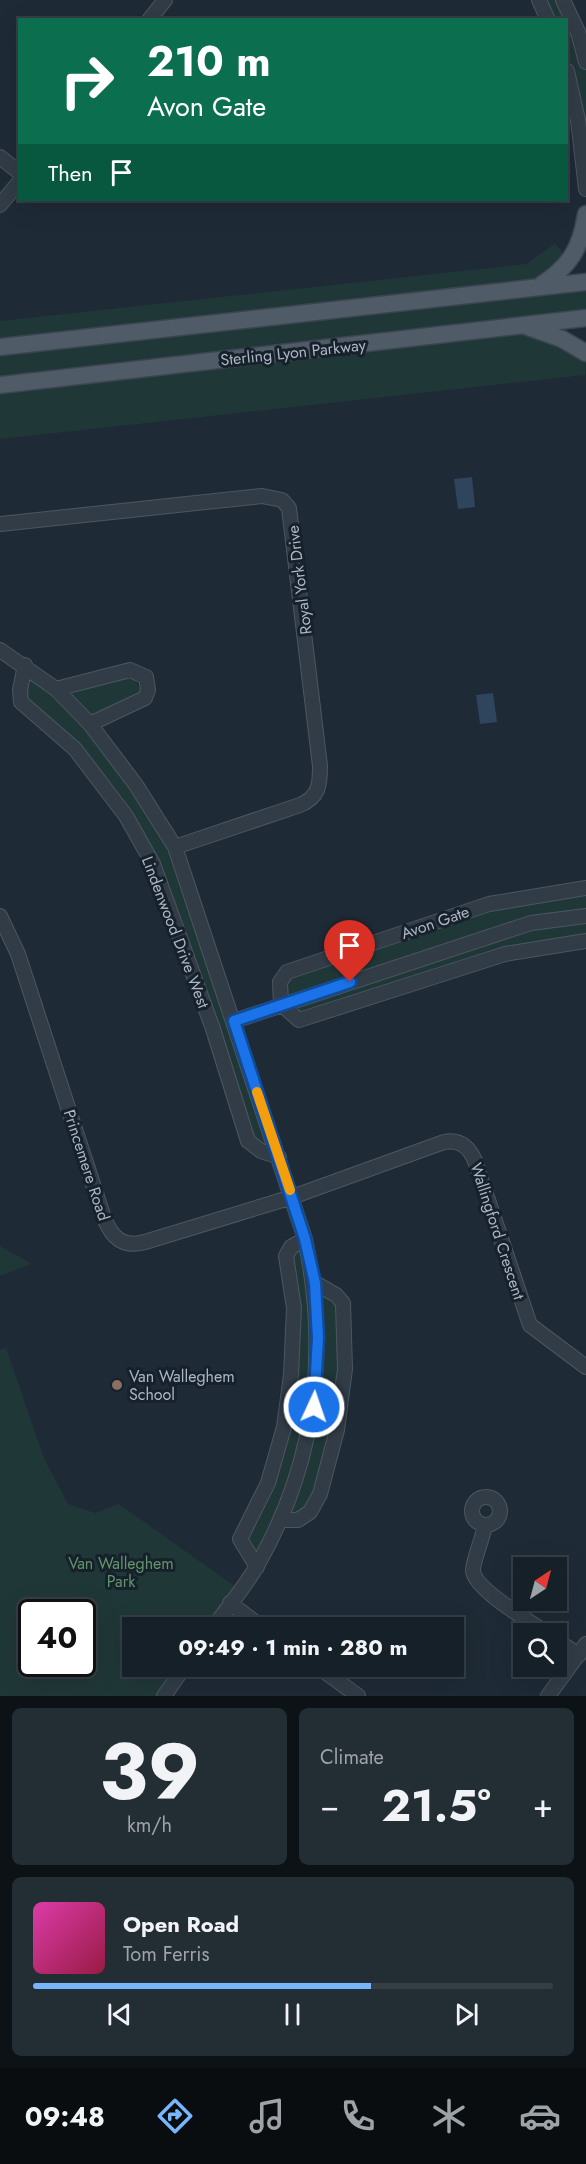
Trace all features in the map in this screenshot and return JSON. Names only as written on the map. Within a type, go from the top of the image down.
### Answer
[{"type":"main road","points":[[538,287],[559,274],[570,262],[579,248],[586,214]]},
{"type":"main road","points":[[0,346],[586,282]]},
{"type":"main road","name":"Sterling Lyon Parkway","points":[[0,384],[586,318]]},
{"type":"main road","points":[[524,326],[562,339],[586,353]]},
{"type":"street","points":[[151,18],[165,0]]},
{"type":"street","points":[[539,0],[547,18]]},
{"type":"street","points":[[563,0],[578,32],[586,62]]},
{"type":"street","points":[[568,75],[578,120],[586,189]]},
{"type":"street","points":[[0,157],[18,171]]},
{"type":"street","points":[[0,205],[18,184]]},
{"type":"street","name":"Royal York Drive","points":[[0,524],[262,496],[282,500],[289,508],[320,766],[320,785],[310,801],[175,847]]},
{"type":"street","name":"Lindenwood Drive West","points":[[0,650],[25,665],[56,689],[90,724],[136,786],[175,847],[305,1239],[315,1283],[318,1338],[314,1407],[298,1476],[281,1520],[257,1567],[220,1617]]},
{"type":"street","name":"Lindenwood Drive West","points":[[25,665],[20,690],[21,702],[75,749],[126,816],[153,864],[213,1029],[248,1141],[261,1151],[279,1157]]},
{"type":"street","points":[[56,689],[130,670],[146,677],[148,690],[145,698],[90,724]]},
{"type":"street","name":"Avon Gate","points":[[281,1004],[280,982],[287,972],[489,904],[586,888]]},
{"type":"street","name":"Princemere Road","points":[[0,916],[18,954],[104,1218],[114,1238],[122,1243],[136,1245],[292,1197]]},
{"type":"street","name":"Avon Gate","points":[[234,1021],[531,923],[586,916]]},
{"type":"street","points":[[281,1004],[299,1020],[505,954],[586,941]]},
{"type":"street","name":"Wallingford Crescent","points":[[292,1197],[444,1142],[462,1143],[471,1151],[475,1161],[531,1324],[586,1367]]},
{"type":"street","points":[[257,1567],[240,1539],[268,1483],[284,1427],[291,1375],[294,1308],[286,1256],[291,1247],[305,1239]]},
{"type":"street","points":[[281,1520],[298,1520],[310,1512],[320,1494],[338,1430],[345,1368],[343,1303],[336,1295],[315,1283]]},
{"type":"street","points":[[485,1525],[474,1565],[476,1580],[532,1623]]},
{"type":"street","points":[[230,1603],[248,1617]]},
{"type":"street","points":[[548,1696],[582,1650],[567,1644]]},
{"type":"street","points":[[164,1696],[177,1677]]},
{"type":"street","points":[[332,1677],[358,1696]]},
{"type":"green space","points":[[539,0],[563,0],[586,62],[586,189],[568,77],[568,18],[548,18]]},
{"type":"green space","points":[[555,243],[570,262],[540,286],[586,282],[586,318],[526,326],[586,353],[585,375],[0,439],[0,321],[527,264]]},
{"type":"green space","points":[[25,665],[56,689],[130,670],[145,698],[90,723],[175,847],[279,1157],[248,1141],[153,864],[75,749],[21,702]]},
{"type":"green space","points":[[586,888],[586,941],[505,954],[299,1020],[281,1004],[287,972],[489,904]]},
{"type":"green space","points":[[305,1239],[315,1283],[336,1295],[345,1369],[310,1512],[281,1520],[257,1567],[240,1539],[268,1483],[291,1375],[286,1256]]},
{"type":"green space","points":[[0,1246],[32,1264],[0,1276]]},
{"type":"green space","name":"Van Walleghem Park","points":[[6,1348],[44,1458],[68,1504],[95,1513],[119,1504],[240,1590],[220,1617],[122,1617],[122,1677],[178,1677],[164,1696],[0,1696],[0,1350]]},
{"type":"water","points":[[472,477],[475,507],[458,509],[454,479]]},
{"type":"water","points":[[493,693],[497,722],[480,724],[476,695]]},
{"type":"slow traffic","points":[[257,1092],[290,1190]]},
{"type":"place","name":"Van Walleghem School","points":[[117,1385]]},
{"type":"route","points":[[314,1407],[318,1338],[315,1283],[305,1239],[234,1021],[350,982]]}]
